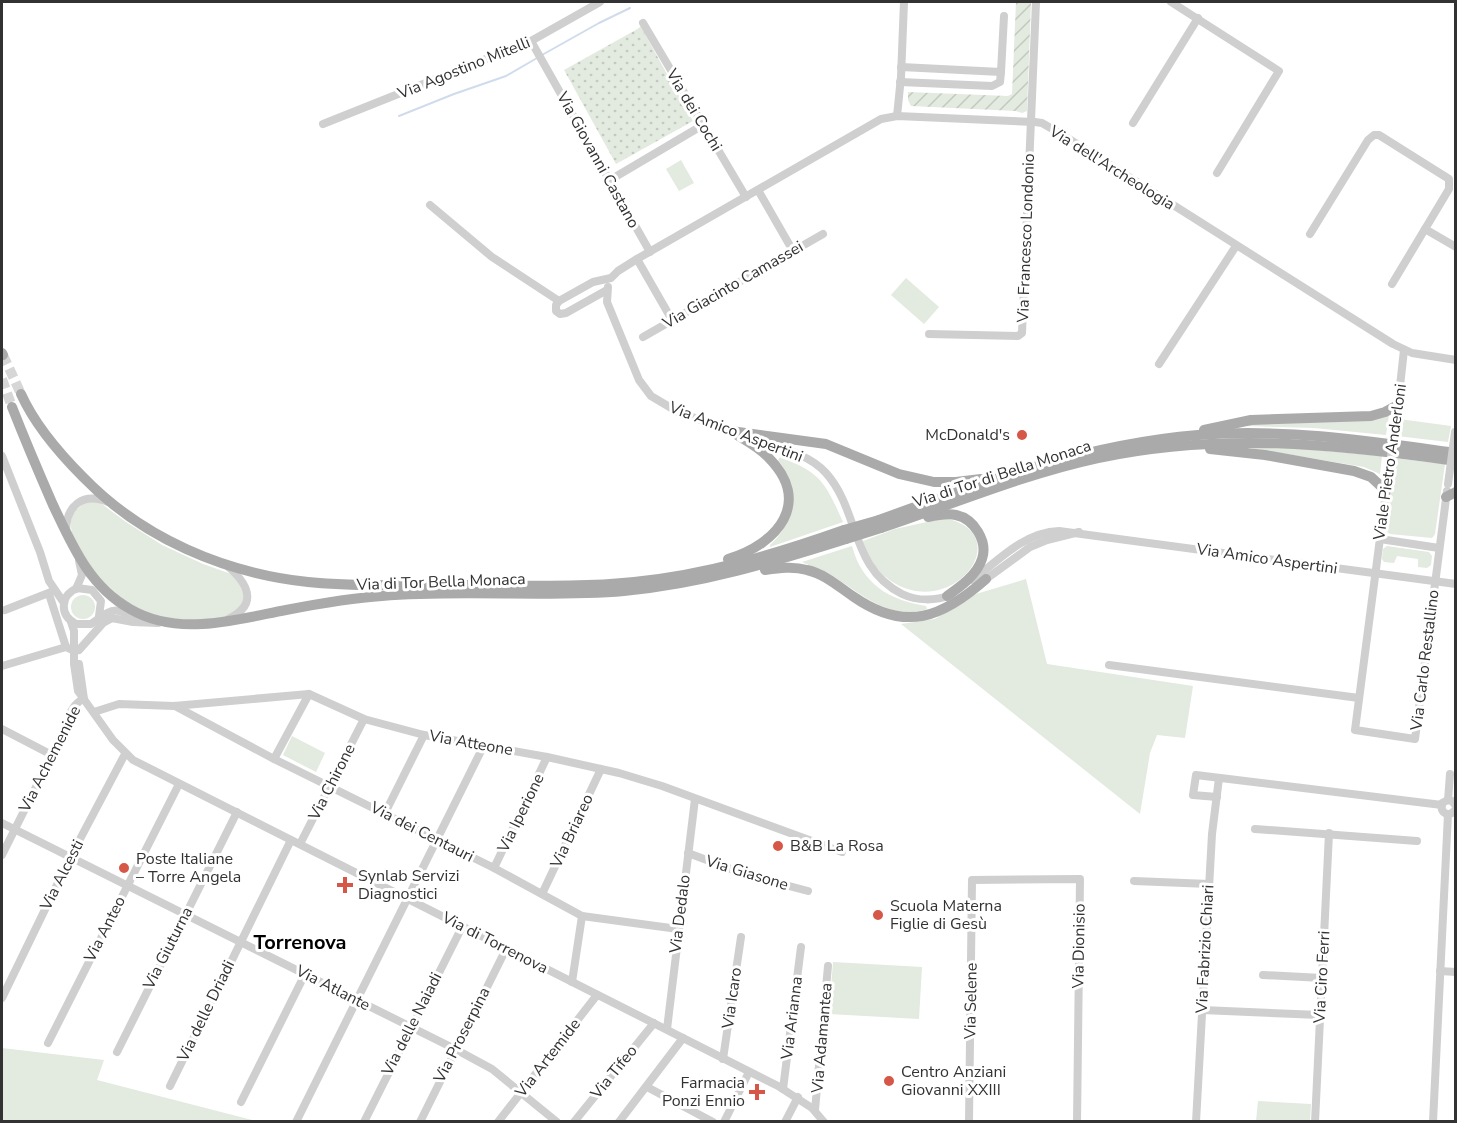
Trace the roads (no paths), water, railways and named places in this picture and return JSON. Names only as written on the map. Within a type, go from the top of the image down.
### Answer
[{"type":"main road","name":"Via di Tor Bella Monaca","points":[[21,394],[29,410],[53,444],[111,503],[148,529],[224,564],[270,576],[325,583],[566,585],[634,582],[685,575],[845,535]]},
{"type":"main road","points":[[1178,442],[1246,421],[1365,417],[1382,414],[1398,405]]},
{"type":"main road","name":"Via di Tor Bella Monaca","points":[[12,407],[66,534],[94,579],[117,601],[142,615],[170,623],[194,625],[219,623],[323,603],[371,597],[424,594],[566,594],[614,592],[672,585],[744,570],[845,535]]},
{"type":"main road","points":[[731,431],[822,443],[845,450],[899,474],[934,482],[956,482],[1017,472]]},
{"type":"main road","points":[[685,575],[754,548],[773,536],[787,515],[788,493],[778,469],[762,451],[731,431]]},
{"type":"main road","points":[[880,524],[1017,472],[1097,450],[1178,442],[1229,434],[1306,435],[1455,453]]},
{"type":"main road","points":[[1178,442],[1348,469],[1368,476],[1386,491]]},
{"type":"main road","name":"Via di Tor di Bella Monaca","points":[[845,535],[880,524],[904,520],[1071,465],[1178,442],[1314,444],[1455,461]]},
{"type":"main road","points":[[904,520],[954,514],[966,519],[978,531],[984,546],[982,561],[968,579],[947,597]]},
{"type":"main road","points":[[744,570],[757,571],[788,567],[806,570],[824,576],[874,609],[890,615],[909,618],[926,616],[943,609],[964,597],[986,579]]},
{"type":"street","name":"Via Agostino Mitelli","points":[[323,124],[533,45],[600,2]]},
{"type":"street","points":[[897,116],[904,2]]},
{"type":"street","points":[[1030,121],[1036,2]]},
{"type":"street","points":[[1171,2],[1279,71],[1217,173]]},
{"type":"street","points":[[900,82],[992,86],[1000,82],[1004,16]]},
{"type":"street","points":[[1132,123],[1198,18]]},
{"type":"street","name":"Via dei Cochi","points":[[643,23],[746,196]]},
{"type":"street","name":"Via Giovanni Castano","points":[[533,45],[650,252]]},
{"type":"street","points":[[900,67],[1002,72]]},
{"type":"street","name":"Via dell'Archeologia","points":[[559,301],[593,282],[610,278],[637,259],[873,123],[897,116],[1030,121],[1042,123],[1404,350],[1428,357],[1455,360]]},
{"type":"street","name":"Via Francesco Londonio","points":[[929,334],[1018,336],[1022,333],[1030,121]]},
{"type":"street","points":[[610,180],[703,125]]},
{"type":"street","points":[[1310,234],[1368,140],[1377,135],[1383,137],[1446,176],[1450,181],[1449,189],[1392,284]]},
{"type":"street","points":[[758,190],[793,251]]},
{"type":"street","points":[[430,205],[492,257],[559,301],[556,311],[564,314],[607,290]]},
{"type":"street","points":[[1425,229],[1455,247]]},
{"type":"street","name":"Via Giacinto Camassei","points":[[644,337],[823,234]]},
{"type":"street","points":[[1160,364],[1236,246]]},
{"type":"street","points":[[637,259],[672,321]]},
{"type":"street","name":"Via Amico Aspertini","points":[[610,278],[607,302],[638,376],[651,396],[678,412],[806,458],[826,473],[837,488],[866,560],[885,583],[896,591],[913,598],[947,597],[986,579],[1030,547],[1052,538],[1079,532]]},
{"type":"street","name":"Viale Pietro Anderloni","points":[[1354,730],[1404,350]]},
{"type":"street","points":[[1434,581],[1450,491],[1455,431]]},
{"type":"street","points":[[2,456],[40,552],[63,636],[73,649]]},
{"type":"street","points":[[66,534],[69,515],[80,502],[95,498],[111,503]]},
{"type":"street","name":"Via Amico Aspertini","points":[[947,597],[1013,549],[1034,537],[1052,531],[1079,532],[1455,584]]},
{"type":"street","points":[[1380,539],[1439,548]]},
{"type":"street","points":[[76,552],[82,578],[64,603],[65,615],[71,622],[75,636],[73,649],[84,699]]},
{"type":"street","points":[[219,623],[237,614],[248,600],[243,582],[224,564]]},
{"type":"street","name":"Via Carlo Restallino","points":[[1354,730],[1415,740],[1434,581]]},
{"type":"street","points":[[5,610],[51,592],[86,588],[96,593],[102,604],[99,616]]},
{"type":"street","points":[[51,592],[64,603]]},
{"type":"street","points":[[71,622],[87,625],[110,611],[119,611],[140,622]]},
{"type":"street","points":[[2,666],[73,649],[109,619],[170,623]]},
{"type":"street","points":[[73,649],[87,625]]},
{"type":"street","points":[[63,636],[68,639],[75,636]]},
{"type":"street","points":[[1109,665],[1359,698]]},
{"type":"street","points":[[274,759],[309,694]]},
{"type":"street","name":"Via Atteone","points":[[94,712],[119,704],[174,706],[309,694],[364,719],[424,735],[547,757],[662,786],[842,852]]},
{"type":"street","name":"Via di Torrenova","points":[[84,699],[125,754],[140,764],[749,1071],[798,1097],[815,1110],[824,1122]]},
{"type":"street","name":"Via Achemenide","points":[[2,855],[71,717],[69,715],[84,699]]},
{"type":"street","name":"Via dei Centauri","points":[[174,706],[274,759],[494,868],[582,916],[678,929]]},
{"type":"street","name":"Via Chirone","points":[[300,844],[364,719]]},
{"type":"street","points":[[2,729],[52,755]]},
{"type":"street","points":[[385,813],[424,735]]},
{"type":"street","points":[[296,1122],[484,745]]},
{"type":"street","name":"Via Alcesti","points":[[2,998],[70,858],[125,754]]},
{"type":"street","name":"Via Iperione","points":[[494,868],[547,757]]},
{"type":"street","name":"Via Briareo","points":[[542,894],[601,769]]},
{"type":"street","points":[[1433,1122],[1450,774]]},
{"type":"street","points":[[1217,797],[1193,795],[1196,775],[1450,807]]},
{"type":"street","name":"Via Fabrizio Chiari","points":[[1196,1122],[1212,834],[1219,778]]},
{"type":"street","name":"Via Anteo","points":[[48,1042],[179,784]]},
{"type":"street","name":"Via Dedalo","points":[[667,1029],[695,799]]},
{"type":"street","name":"Via Giuturna","points":[[117,1052],[237,812]]},
{"type":"street","name":"Via Atlante","points":[[2,823],[455,1049],[492,1069],[557,1122]]},
{"type":"street","points":[[1255,829],[1417,841]]},
{"type":"street","name":"Via Ciro Ferri","points":[[1315,1122],[1329,833]]},
{"type":"street","name":"Via delle Driadi","points":[[170,1086],[291,840]]},
{"type":"street","name":"Via Giasone","points":[[688,853],[744,874],[808,891]]},
{"type":"street","name":"Via Dionisio","points":[[972,880],[1080,879],[1077,1122]]},
{"type":"street","name":"Via Selene","points":[[969,1122],[972,880]]},
{"type":"street","points":[[1134,881],[1209,884]]},
{"type":"street","points":[[572,982],[582,916]]},
{"type":"street","name":"Via delle Naiadi","points":[[364,1122],[462,927]]},
{"type":"street","name":"Via Icaro","points":[[723,1059],[741,937]]},
{"type":"street","name":"Via Arianna","points":[[783,1089],[801,947]]},
{"type":"street","name":"Via Proserpina","points":[[420,1122],[506,949]]},
{"type":"street","name":"Via Adamantea","points":[[815,1110],[828,966]]},
{"type":"street","points":[[1440,971],[1455,972]]},
{"type":"street","points":[[241,1102],[305,974]]},
{"type":"street","points":[[1263,975],[1322,978]]},
{"type":"street","name":"Via Artemide","points":[[498,1122],[597,995]]},
{"type":"street","points":[[1202,1010],[1320,1016]]},
{"type":"street","name":"Via Tifeo","points":[[574,1122],[654,1023]]},
{"type":"street","points":[[619,1122],[683,1038]]},
{"type":"street","points":[[724,1122],[749,1071]]},
{"type":"street","points":[[647,1087],[714,1122]]},
{"type":"street","points":[[784,1122],[798,1097]]},
{"type":"waterway","points":[[542,55],[630,8]]},
{"type":"waterway","points":[[399,116],[506,76],[537,58]]},
{"type":"tunnel","points":[[3,355],[21,394]]},
{"type":"tunnel","points":[[2,379],[12,407]]},
{"type":"place","name":"McDonald's","points":[[1022,435]]},
{"type":"place","name":"B&B La Rosa","points":[[778,846]]},
{"type":"place","name":"Poste Italiane – Torre Angela","points":[[124,868]]},
{"type":"place","name":"Synlab Servizi Diagnostici","points":[[345,885]]},
{"type":"place","name":"Scuola Materna Figlie di Gesù","points":[[878,915]]},
{"type":"place","name":"Centro Anziani Giovanni XXIII","points":[[889,1081]]},
{"type":"place","name":"Farmacia Ponzi Ennio","points":[[757,1092]]},
{"type":"district","name":"Torrenova","points":[[300,942]]}]
